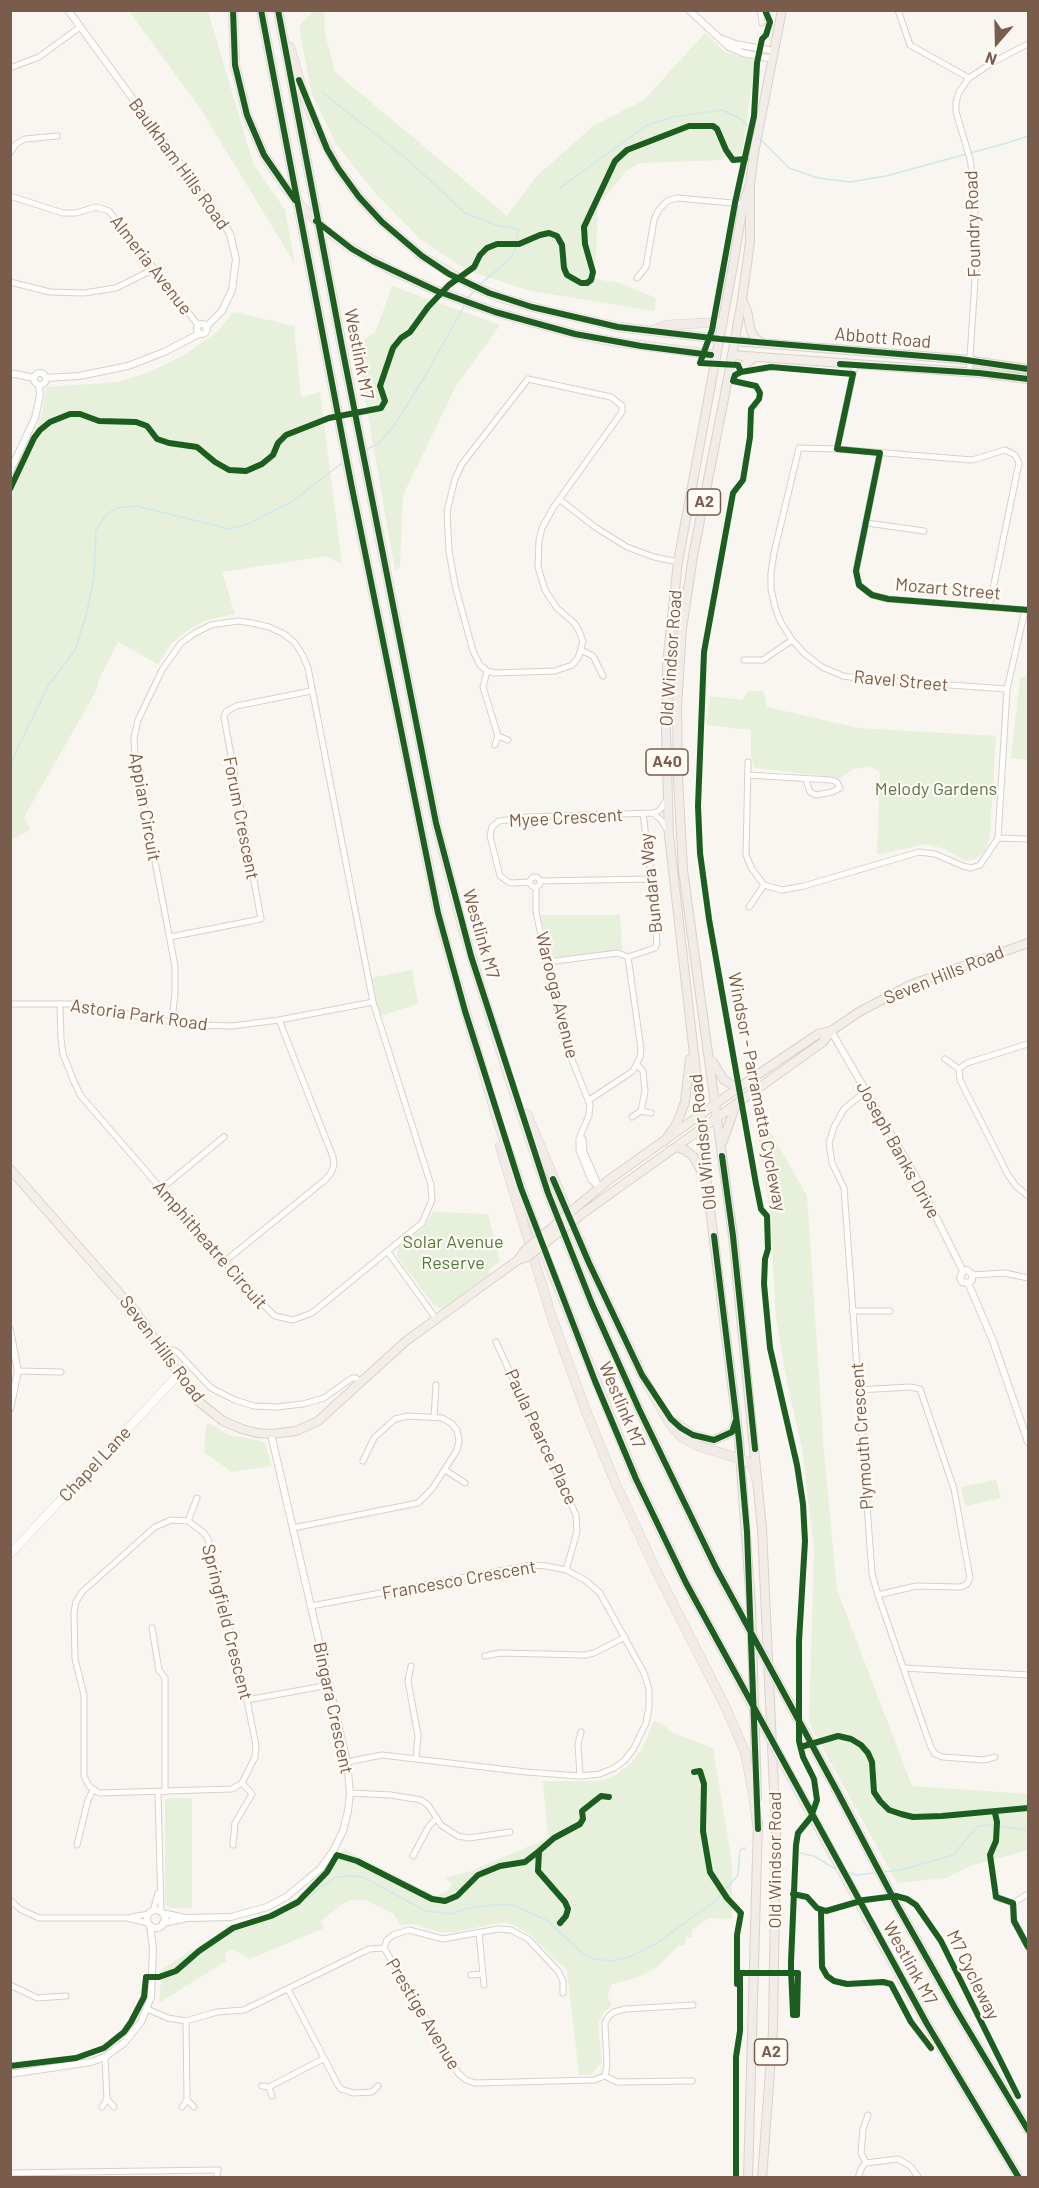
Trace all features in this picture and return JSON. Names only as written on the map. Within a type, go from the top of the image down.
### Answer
[{"type":"highway","points":[[233,10],[234,54],[242,101],[258,142],[285,187],[328,232],[373,261],[437,291],[495,312],[595,338],[716,355]]},
{"type":"highway","name":"Westlink M7","points":[[261,10],[358,521],[438,913],[498,1122],[545,1255],[636,1479],[686,1583],[867,1917],[927,2024],[1019,2178]]},
{"type":"highway","points":[[278,10],[282,32],[291,50],[310,110],[338,168],[359,197],[382,222],[422,256],[449,274],[505,299],[600,324],[735,341]]},
{"type":"highway","name":"Old Windsor Road","points":[[762,2178],[773,2031],[776,1832],[768,1629],[758,1485],[734,1236],[683,870],[677,706],[682,629],[692,563],[742,300],[750,242],[750,185],[754,153],[782,10]]},
{"type":"highway","name":"Westlink M7","points":[[282,32],[436,823],[486,1007],[548,1193],[592,1304],[639,1409],[716,1568],[898,1907],[955,2008],[1029,2130]]},
{"type":"highway","name":"Old Windsor Road","points":[[748,2178],[758,1829],[751,1606],[741,1459],[707,1185],[669,835],[667,663],[678,562],[743,204],[750,185]]},
{"type":"highway","points":[[651,331],[667,325],[723,322]]},
{"type":"highway","name":"Abbott Road","points":[[716,355],[732,355]]},
{"type":"highway","points":[[678,562],[692,563]]},
{"type":"highway","points":[[465,1011],[474,1055],[558,1336],[618,1488],[736,1730],[750,1771],[758,1829]]},
{"type":"highway","points":[[664,1142],[677,1123],[685,1102],[691,1038]]},
{"type":"highway","points":[[708,1053],[724,1080],[738,1088]]},
{"type":"highway","points":[[510,1081],[518,1089],[589,1263],[642,1375],[670,1424],[682,1437],[705,1450],[752,1464],[758,1485]]},
{"type":"highway","points":[[722,1156],[725,1131],[736,1104]]},
{"type":"highway","points":[[677,1148],[693,1156],[700,1166],[707,1185]]},
{"type":"highway","points":[[642,1375],[671,1419],[693,1435],[706,1440],[723,1437],[734,1430],[736,1417]]},
{"type":"main road","points":[[742,300],[747,310],[751,331],[755,338],[763,343]]},
{"type":"main road","name":"Abbott Road","points":[[735,341],[969,360],[1029,369]]},
{"type":"main road","name":"Abbott Road","points":[[732,355],[1029,379]]},
{"type":"main road","points":[[728,378],[755,357]]},
{"type":"main road","name":"Seven Hills Road","points":[[10,1169],[136,1312],[198,1401],[214,1415],[242,1429],[271,1434],[296,1431],[318,1421],[336,1407],[406,1341],[518,1260],[524,1251],[586,1207],[677,1148],[823,1042],[831,1031],[859,1012],[895,992],[936,975],[1029,943]]},
{"type":"main road","name":"Seven Hills Road","points":[[586,1207],[610,1179],[818,1034],[831,1031]]},
{"type":"main road","points":[[600,1188],[614,1189]]},
{"type":"main road","name":"Chapel Lane","points":[[10,1554],[179,1374]]},
{"type":"street","name":"Baulkham Hills Road","points":[[68,10],[230,234],[236,259],[232,290],[222,311],[206,327]]},
{"type":"street","points":[[689,10],[708,28],[729,42],[774,55]]},
{"type":"street","points":[[760,10],[762,23]]},
{"type":"street","points":[[897,10],[910,45],[969,78],[995,61],[1029,44]]},
{"type":"street","points":[[10,68],[39,57],[80,27]]},
{"type":"street","name":"Foundry Road","points":[[969,78],[959,92],[956,102],[956,112],[974,174],[976,228],[969,373]]},
{"type":"street","points":[[10,153],[16,144],[25,139],[57,136]]},
{"type":"street","name":"Almeria Avenue","points":[[10,196],[63,213],[76,213],[92,207],[100,207],[112,214],[198,326]]},
{"type":"street","name":"Almeria Avenue","points":[[100,207],[102,198]]},
{"type":"street","points":[[637,278],[646,267],[654,220],[667,201],[677,198],[743,204]]},
{"type":"street","points":[[10,282],[50,292],[84,293],[116,288],[154,269]]},
{"type":"street","points":[[34,378],[39,373],[46,378],[96,374],[128,366],[164,352],[199,334],[205,334],[206,327],[202,324],[196,330],[199,334]]},
{"type":"street","points":[[855,365],[837,449],[972,460],[1005,450],[1015,455],[1019,463],[989,608]]},
{"type":"street","points":[[10,374],[34,378]]},
{"type":"street","points":[[10,471],[35,418],[40,395],[39,385],[34,378]]},
{"type":"street","points":[[39,385],[44,384],[46,378]]},
{"type":"street","points":[[528,379],[611,398],[622,406],[619,417],[559,499],[542,528],[537,552],[538,567],[551,600],[575,624],[580,633],[583,642],[581,650],[572,664],[555,671],[503,674],[488,671],[476,658],[459,605],[449,551],[447,511],[455,479],[462,464],[528,379]]},
{"type":"street","name":"Ravel Street","points":[[837,449],[799,448],[774,553],[771,589],[780,621],[792,640],[822,667],[843,676],[864,680],[1007,689]]},
{"type":"street","name":"Mozart Street","points":[[880,453],[856,571],[859,585],[872,595],[888,599],[1027,610]]},
{"type":"street","points":[[559,499],[595,527],[627,547],[654,557],[678,562]]},
{"type":"street","points":[[867,523],[924,531]]},
{"type":"street","points":[[748,762],[746,855],[752,869],[764,885],[782,890],[804,886],[919,852],[935,854],[971,868],[980,865],[998,838],[1007,689],[1027,610]]},
{"type":"street","name":"Appian Circuit","points":[[172,1022],[176,978],[135,757],[134,738],[141,711],[171,656],[181,643],[212,625],[238,621],[287,633],[303,656],[308,668],[373,1002]]},
{"type":"street","points":[[744,660],[763,660],[792,640]]},
{"type":"street","points":[[581,650],[593,656],[603,676]]},
{"type":"street","points":[[599,667],[607,663]]},
{"type":"street","points":[[488,671],[483,687],[498,736],[495,745]]},
{"type":"street","name":"Forum Crescent","points":[[170,937],[261,919],[224,717],[226,712],[236,706],[311,691]]},
{"type":"street","points":[[498,736],[508,740]]},
{"type":"street","points":[[748,775],[831,780],[837,782],[840,788],[816,795],[810,792],[806,780]]},
{"type":"street","points":[[667,798],[659,811],[653,813],[662,821],[669,835]]},
{"type":"street","name":"Myee Crescent","points":[[530,882],[510,883],[500,876],[490,836],[492,827],[499,821],[528,816],[653,813]]},
{"type":"street","name":"Bundara Way","points":[[547,962],[618,953],[628,957],[655,948],[657,943],[644,814]]},
{"type":"street","points":[[998,838],[1029,839]]},
{"type":"street","points":[[540,881],[540,885],[536,887],[530,882],[535,877],[540,881],[651,879]]},
{"type":"street","points":[[749,907],[764,885]]},
{"type":"street","name":"Warooga Avenue","points":[[536,887],[536,912],[563,1037],[589,1100]]},
{"type":"street","points":[[600,1188],[584,1152],[582,1135],[590,1110],[589,1100],[627,1075],[637,1065],[641,1049],[628,957]]},
{"type":"street","name":"Astoria Park Road","points":[[10,1004],[60,1004],[172,1022],[232,1026],[279,1020],[373,1002]]},
{"type":"street","name":"Amphitheatre Circuit","points":[[60,1004],[63,1054],[78,1089],[92,1110],[269,1312],[280,1318],[293,1320],[312,1313],[422,1223],[432,1200],[431,1185],[373,1002]]},
{"type":"street","points":[[224,1262],[325,1180],[334,1169],[333,1157],[279,1020]]},
{"type":"street","name":"Joseph Banks Drive","points":[[831,1031],[916,1177],[963,1271]]},
{"type":"street","points":[[958,1069],[967,1063],[1029,1044]]},
{"type":"street","points":[[945,1059],[958,1069],[960,1080],[1008,1175],[1016,1186],[1029,1196]]},
{"type":"street","points":[[637,1065],[643,1071],[645,1091],[641,1111]]},
{"type":"street","name":"Plymouth Crescent","points":[[866,1091],[844,1108],[834,1126],[829,1143],[832,1163],[844,1188],[872,1574],[935,1754],[943,1757],[984,1760],[995,1757]]},
{"type":"street","points":[[632,1117],[641,1111],[651,1113]]},
{"type":"street","points":[[161,1189],[224,1137]]},
{"type":"street","points":[[388,1252],[437,1320]]},
{"type":"street","points":[[1029,1278],[1005,1273],[972,1275],[969,1271],[963,1271],[960,1276],[961,1280],[968,1283],[993,1341],[1029,1442]]},
{"type":"street","points":[[968,1283],[972,1280],[972,1275]]},
{"type":"street","points":[[852,1311],[890,1311]]},
{"type":"street","points":[[10,1330],[18,1371],[10,1409]]},
{"type":"street","name":"Paula Pearce Place","points":[[496,1342],[576,1515],[577,1532],[566,1570]]},
{"type":"street","points":[[164,1352],[172,1350],[177,1352],[211,1388],[235,1400],[254,1406],[276,1407],[303,1404],[324,1398],[352,1378],[360,1382]]},
{"type":"street","points":[[18,1371],[61,1372]]},
{"type":"street","points":[[434,1417],[435,1385]]},
{"type":"street","points":[[858,1390],[910,1387],[920,1389],[954,1489],[970,1578],[967,1584],[961,1587],[916,1586],[878,1595]]},
{"type":"street","points":[[293,1528],[418,1503],[426,1497],[457,1450],[459,1442],[457,1430],[451,1423],[434,1417],[408,1416],[395,1419],[374,1438],[363,1461]]},
{"type":"street","name":"Bingara Crescent","points":[[161,1925],[186,1918],[231,1917],[250,1913],[286,1897],[320,1869],[333,1851],[343,1831],[348,1811],[350,1793],[347,1762],[271,1434]]},
{"type":"street","points":[[445,1470],[465,1483]]},
{"type":"street","points":[[197,1498],[188,1521],[171,1520],[156,1527],[82,1592],[76,1602],[74,1612],[75,1659],[84,1695],[84,1771],[86,1782],[93,1790],[106,1794],[232,1789],[242,1784],[252,1794],[235,1823],[234,1845]]},
{"type":"street","name":"Springfield Crescent","points":[[188,1521],[208,1539],[247,1700],[256,1746],[252,1766],[242,1784]]},
{"type":"street","name":"Francesco Crescent","points":[[311,1606],[531,1565],[566,1570],[585,1580],[600,1593],[644,1673],[649,1689],[646,1724],[634,1748],[624,1761],[600,1774],[580,1776],[526,1772],[375,1755],[347,1762]]},
{"type":"street","points":[[152,1628],[158,1664],[165,1678],[165,1792]]},
{"type":"street","points":[[485,1656],[500,1653],[585,1655],[594,1653],[625,1637]]},
{"type":"street","points":[[411,1666],[408,1681],[418,1736],[416,1759]]},
{"type":"street","points":[[904,1668],[1029,1675]]},
{"type":"street","points":[[247,1700],[328,1685]]},
{"type":"street","points":[[580,1776],[578,1744],[581,1732]]},
{"type":"street","points":[[77,1845],[88,1800],[93,1790]]},
{"type":"street","points":[[153,1949],[165,1918],[161,1912],[159,1892],[158,1792]]},
{"type":"street","points":[[350,1793],[391,1795],[421,1800],[428,1805],[441,1825],[451,1833],[469,1838],[510,1832]]},
{"type":"street","points":[[413,1856],[429,1826],[437,1818]]},
{"type":"street","points":[[10,2074],[74,2066],[105,2057],[124,2043],[141,2022],[147,2009],[152,1987],[153,1949],[149,1924],[159,1892]]},
{"type":"street","points":[[996,1897],[1013,1903],[1029,1894]]},
{"type":"street","points":[[1013,1903],[1014,1921],[1029,1947]]},
{"type":"street","points":[[11,1904],[39,1918],[127,1918],[151,1912]]},
{"type":"street","name":"Bingara Crescent","points":[[151,1912],[186,1918]]},
{"type":"street","points":[[127,1918],[161,1925]]},
{"type":"street","points":[[384,1948],[387,1940],[393,1935],[409,1930],[443,1939],[505,1929],[528,1939],[558,1971],[563,1981],[562,1993]]},
{"type":"street","points":[[479,1934],[484,1985]]},
{"type":"street","name":"Prestige Avenue","points":[[186,2021],[216,2012],[244,2010],[369,1949],[384,1948],[458,2073],[466,2080],[475,2083],[594,2080],[605,2076]]},
{"type":"street","points":[[471,1975],[483,1974]]},
{"type":"street","points":[[10,1985],[37,1998],[66,1996]]},
{"type":"street","points":[[288,1989],[323,2059],[341,2089],[353,2093],[372,2092],[378,2086]]},
{"type":"street","points":[[692,2080],[617,2082],[605,2076],[607,2066],[604,2031],[609,2016],[625,2009],[693,2005]]},
{"type":"street","points":[[147,2009],[168,2018],[186,2021],[187,2100],[182,2107]]},
{"type":"street","points":[[102,2107],[107,2099],[105,2057]]},
{"type":"street","points":[[272,2096],[266,2087],[323,2059]]},
{"type":"street","points":[[372,2092],[375,2098]]},
{"type":"street","points":[[107,2099],[114,2107]]},
{"type":"street","points":[[187,2100],[194,2107]]},
{"type":"street","points":[[866,2163],[861,2153],[863,2130],[868,2115]]},
{"type":"street","points":[[858,2178],[866,2163],[898,2159],[910,2166],[919,2178]]},
{"type":"street","points":[[10,2173],[75,2175],[218,2170],[216,2178]]},
{"type":"green space","points":[[129,11],[208,11],[253,163],[285,210],[295,264],[200,108]]},
{"type":"green space","points":[[311,11],[324,11],[325,33],[335,72],[507,216],[535,178],[593,126],[644,100],[705,33],[725,52],[755,61],[742,155],[730,156],[721,160],[639,163],[625,172],[598,206],[595,279],[620,283],[656,298],[655,311],[531,291],[469,271],[421,240],[375,193],[336,144],[311,92],[299,27]]},
{"type":"green space","points":[[392,286],[500,325],[456,386],[403,495],[400,567],[395,571],[356,346],[376,331]]},
{"type":"green space","points":[[234,312],[294,326],[301,397],[320,392],[342,564],[327,556],[222,572],[235,614],[207,620],[191,628],[172,643],[158,664],[118,642],[100,677],[95,693],[24,817],[30,830],[11,840],[11,487],[32,443],[41,417],[47,387],[118,382],[147,373],[183,356],[218,331]]},
{"type":"green space","points":[[1028,675],[1028,760],[1011,758],[1020,678]]},
{"type":"green space","name":"Melody Gardens","points":[[748,691],[763,691],[767,707],[858,728],[996,736],[990,836],[986,850],[976,859],[966,861],[945,849],[925,844],[877,855],[880,773],[871,766],[853,769],[840,778],[755,768],[751,757],[751,730],[707,725],[710,696],[742,700]]},
{"type":"green space","points":[[541,915],[620,915],[622,949],[557,959],[549,954]]},
{"type":"green space","points":[[412,970],[418,1004],[380,1016],[370,978]]},
{"type":"green space","points":[[753,1101],[807,1196],[824,1453],[837,1590],[912,1786],[1028,1794],[1028,1850],[970,1866],[946,1878],[897,1883],[809,1723],[814,1550],[803,1454],[776,1319],[770,1213]]},
{"type":"green space","name":"Solar Avenue Reserve","points":[[433,1212],[488,1214],[500,1261],[488,1271],[490,1274],[444,1308],[433,1304],[397,1256],[398,1248],[424,1227]]},
{"type":"green space","points":[[209,1423],[228,1435],[261,1441],[265,1444],[272,1466],[232,1472],[204,1452],[206,1426]]},
{"type":"green space","points":[[996,1480],[1001,1498],[965,1506],[961,1487]]},
{"type":"green space","points":[[654,1721],[673,1733],[713,1748],[732,1862],[732,1919],[709,1918],[692,1930],[692,1937],[686,1937],[685,1945],[679,1945],[657,1967],[639,1977],[612,1984],[607,1995],[612,2005],[604,2012],[598,2024],[602,2063],[590,2075],[579,2075],[567,1969],[530,1934],[509,1923],[455,1932],[439,1932],[414,1924],[400,1925],[394,1914],[365,1900],[351,1900],[320,1922],[324,1928],[250,1959],[232,1949],[225,1953],[226,1961],[159,2003],[162,1969],[225,1929],[225,1926],[259,1919],[293,1903],[323,1878],[344,1849],[436,1896],[449,1890],[452,1883],[444,1878],[471,1871],[548,1838],[543,1781],[599,1781],[616,1775],[632,1762],[642,1749]]},
{"type":"green space","points":[[168,1798],[192,1798],[192,1908],[170,1908],[165,1904],[165,1801]]},
{"type":"waterway","points":[[323,93],[407,159],[465,213],[496,225],[518,229],[516,248],[510,259],[479,285]]},
{"type":"waterway","points":[[560,188],[647,125],[673,117],[722,110],[741,119],[754,133]]},
{"type":"waterway","points":[[761,140],[789,168],[818,178],[850,182],[886,176],[1028,136]]},
{"type":"waterway","points":[[467,299],[474,291]]},
{"type":"waterway","points":[[367,449],[378,444],[394,426],[464,306]]},
{"type":"waterway","points":[[10,768],[48,686],[75,650],[86,616],[94,577],[96,531],[105,516],[116,508],[137,506],[230,529],[250,523],[293,501],[342,463]]},
{"type":"waterway","points":[[883,1872],[901,1870],[953,1855],[978,1826],[989,1825],[1028,1830]]},
{"type":"waterway","points":[[308,1898],[335,1877],[350,1876],[363,1877],[426,1911],[452,1914],[465,1909],[491,1905],[513,1905],[548,1921],[583,1954],[594,1959],[610,1961],[630,1957],[657,1943],[715,1901],[738,1875],[740,1850],[745,1848]]},
{"type":"waterway","points":[[800,1853],[814,1856],[837,1870]]},
{"type":"waterway","points":[[847,1872],[856,1875],[875,1873]]},
{"type":"cycle path","points":[[233,10],[235,65],[247,115],[264,155],[295,200]]},
{"type":"cycle path","points":[[261,10],[351,483],[438,913],[465,1011],[521,1188],[595,1381],[636,1479],[686,1583],[927,2024],[1019,2178]]},
{"type":"cycle path","points":[[278,10],[436,823],[471,956],[548,1193],[592,1304],[639,1409],[716,1568],[898,1907],[1028,2130]]},
{"type":"cycle path","name":"Windsor - Parramatta Cycleway","points":[[736,2178],[736,2057],[740,2031],[740,1973],[798,1973],[797,2015],[793,2015],[793,2013],[791,1970],[796,1845],[798,1833],[811,1817],[817,1800],[814,1779],[803,1757],[799,1741],[799,1641],[805,1541],[803,1504],[797,1465],[770,1348],[764,1284],[765,1259],[768,1249],[767,1216],[761,1209],[756,1184],[709,919],[700,853],[698,806],[704,652],[733,493],[743,480],[750,437],[751,409],[759,399],[760,393],[756,386],[733,381],[735,375],[741,372],[738,365],[700,363],[712,330],[735,203],[754,116],[757,63],[762,39],[766,35],[770,22],[765,10]]},
{"type":"cycle path","points":[[299,80],[327,149],[359,197],[382,222],[422,256],[449,274],[489,293],[532,307],[618,327],[720,339],[959,359],[1028,369]]},
{"type":"cycle path","points":[[10,489],[40,430],[50,422],[70,414],[80,414],[99,421],[136,422],[147,426],[157,439],[197,447],[229,470],[246,471],[262,464],[273,455],[278,443],[286,435],[329,418],[381,408],[385,401],[380,386],[393,348],[410,332],[428,307],[449,285],[474,267],[480,255],[487,248],[497,244],[519,244],[549,233],[557,236],[562,245],[564,268],[567,275],[581,283],[591,280],[593,272],[585,244],[584,227],[615,161],[627,150],[689,126],[713,126],[717,129],[733,160],[745,159]]},
{"type":"cycle path","points":[[316,221],[352,249],[373,261],[437,291],[495,312],[575,334],[711,355]]},
{"type":"cycle path","points":[[840,364],[979,373],[1028,379]]},
{"type":"cycle path","points":[[741,372],[771,367],[853,374],[837,449],[880,453],[856,571],[859,585],[872,595],[888,599],[1028,610]]},
{"type":"cycle path","points":[[722,1156],[733,1236],[755,1449]]},
{"type":"cycle path","points":[[553,1179],[589,1263],[642,1375],[671,1419],[693,1435],[714,1440],[732,1432],[736,1420]]},
{"type":"cycle path","points":[[714,1236],[739,1440],[747,1532],[758,1829]]},
{"type":"cycle path","points":[[804,1746],[838,1736],[851,1739],[861,1745],[872,1762],[874,1792],[889,1810],[901,1814],[913,1817],[942,1816],[1028,1808]]},
{"type":"cycle path","points":[[694,1772],[700,1771],[704,1784],[703,1831],[710,1872],[727,1898],[741,1913],[737,1935],[737,1984]]},
{"type":"cycle path","points":[[560,1923],[568,1909],[565,1902],[538,1871],[539,1851],[554,1838],[580,1824],[583,1819],[582,1811],[601,1796],[609,1797]]},
{"type":"cycle path","points":[[995,1813],[996,1841],[990,1855],[996,1897],[1013,1903],[1014,1921],[1028,1947]]},
{"type":"cycle path","points":[[10,2066],[76,2058],[104,2048],[124,2032],[131,2022],[144,1997],[146,1977],[159,1977],[176,1971],[199,1951],[233,1928],[271,1916],[298,1902],[327,1872],[337,1855],[357,1861],[432,1899],[445,1901],[457,1896],[478,1875],[500,1866],[525,1862],[539,1851]]},
{"type":"cycle path","name":"M7 Cycleway","points":[[793,1894],[807,1897],[817,1908],[826,1911],[864,1900],[896,1896],[916,1905],[941,1941],[1018,2096]]},
{"type":"cycle path","points":[[821,1911],[822,1967],[827,1976],[834,1981],[847,1984],[883,1982],[891,1984],[911,2022],[931,2048]]}]
